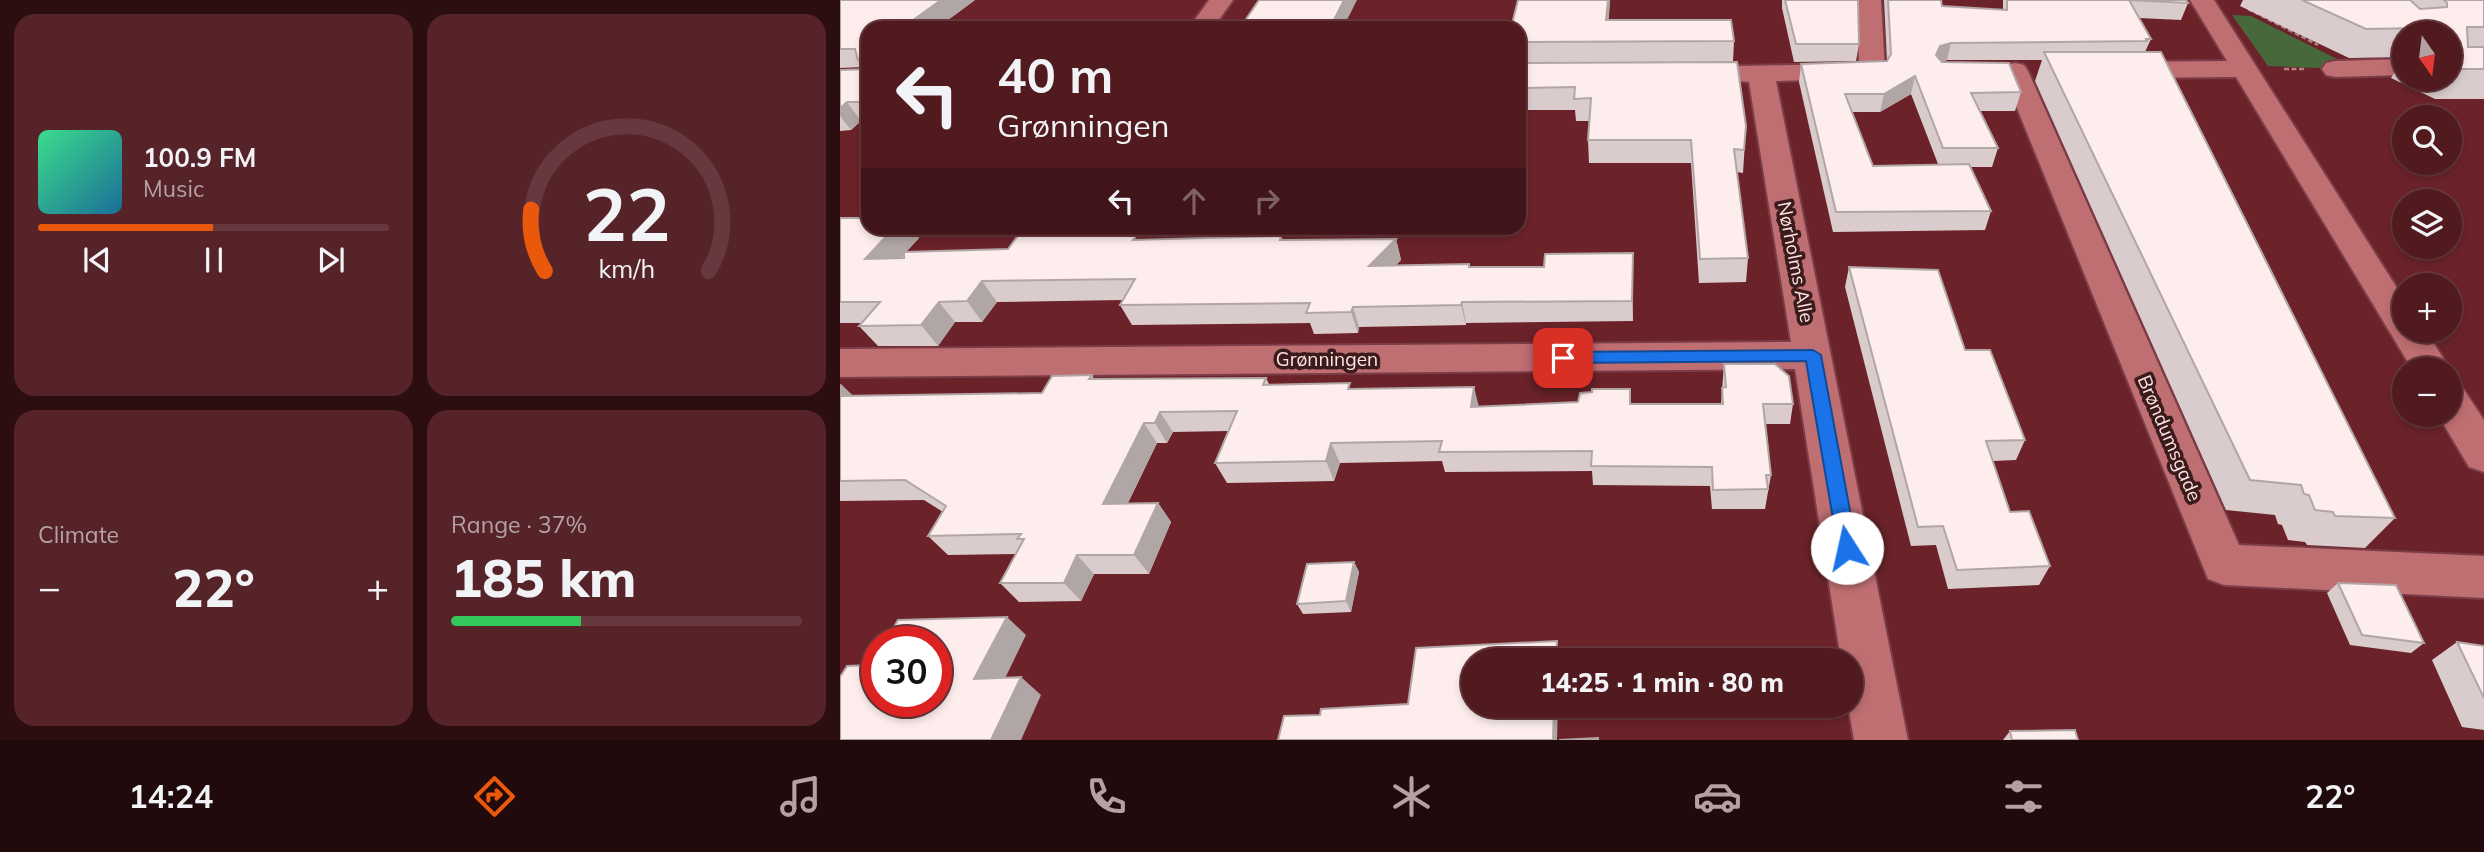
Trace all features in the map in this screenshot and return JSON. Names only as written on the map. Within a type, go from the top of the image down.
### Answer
[{"type":"street","points":[[1206,21],[1221,0]]},
{"type":"street","points":[[1707,74],[1872,72],[1869,0]]},
{"type":"street","points":[[2202,0],[2392,306]]},
{"type":"street","points":[[2335,69],[2392,67]]},
{"type":"street","points":[[2096,71],[2245,69]]},
{"type":"street","name":"Brøndumsgade","points":[[2015,71],[2224,565],[2484,577]]},
{"type":"street","name":"Nørholms Alle","points":[[1761,74],[1881,740]]},
{"type":"street","name":"Grønningen","points":[[840,363],[1813,355]]},
{"type":"street","points":[[2462,419],[2484,455]]},
{"type":"path","points":[[2245,2],[2248,10],[2364,68]]},
{"type":"path","points":[[2245,69],[2335,69]]},
{"type":"green space","points":[[2232,15],[2251,16],[2345,63],[2321,68],[2268,66]]},
{"type":"building","points":[[840,0],[941,0],[912,21],[861,21],[861,58],[858,60],[855,49],[840,49]]},
{"type":"building","points":[[1259,0],[1344,0],[1334,21],[1245,21]]},
{"type":"building","points":[[1518,0],[1608,0],[1606,20],[1731,20],[1734,41],[1526,42],[1526,21],[1513,21]]},
{"type":"building","points":[[1785,0],[1858,0],[1859,44],[1796,44]]},
{"type":"building","points":[[1888,0],[1941,0],[1942,6],[2007,10],[2007,0],[2129,0],[2151,39],[1951,43],[1940,46],[1936,55],[1942,62],[2009,63],[2021,92],[1971,93],[1998,148],[1943,148],[1915,76],[1884,94],[1845,94],[1873,166],[1969,164],[1991,211],[1836,212],[1801,64],[1887,61],[1891,54]]},
{"type":"building","points":[[2129,0],[2186,0],[2188,3]]},
{"type":"building","points":[[2302,0],[2410,0],[2420,9],[2447,7],[2444,0],[2484,0],[2484,27],[2467,27],[2468,47],[2484,47],[2484,69],[2462,69],[2462,21],[2392,21],[2392,29],[2366,29]]},
{"type":"building","points":[[2044,52],[2161,52],[2395,518],[2335,516],[2333,512],[2315,510],[2301,485],[2250,480]]},
{"type":"building","points":[[1737,62],[1746,126],[1744,150],[1734,149],[1748,258],[1700,259],[1691,140],[1588,140],[1591,98],[1574,99],[1575,87],[1526,88],[1526,63]]},
{"type":"building","points":[[861,69],[861,102],[847,102],[840,108],[840,70]]},
{"type":"building","points":[[840,218],[861,218],[861,235],[887,235],[865,259],[904,258],[904,252],[1008,249],[1018,235],[1137,235],[1133,240],[1281,236],[1280,240],[1396,239],[1369,266],[1469,264],[1469,267],[1544,267],[1545,254],[1633,253],[1632,301],[1462,302],[1461,305],[1353,307],[1351,312],[1306,313],[1310,303],[1120,305],[1135,279],[982,281],[967,301],[939,302],[921,325],[859,326],[880,302],[840,302]]},
{"type":"building","points":[[1849,267],[1938,270],[1965,350],[1990,350],[2025,440],[1986,441],[2010,512],[2029,511],[2050,566],[1957,570],[1943,526],[1918,527]]},
{"type":"building","points":[[1724,364],[1775,364],[1789,376],[1793,404],[1763,404],[1771,475],[1766,475],[1768,489],[1713,490],[1712,467],[1591,466],[1592,451],[1439,452],[1442,441],[1331,443],[1326,461],[1215,463],[1237,411],[1160,412],[1155,423],[1144,423],[1103,504],[1158,503],[1134,555],[1077,555],[1064,583],[1000,583],[1024,539],[1017,539],[1021,534],[928,536],[946,506],[905,480],[840,481],[840,396],[1042,393],[1052,376],[1092,375],[1089,379],[1266,378],[1263,385],[1350,383],[1348,389],[1474,387],[1471,407],[1578,402],[1580,393],[1592,392],[1592,389],[1630,389],[1630,404],[1723,404],[1722,388],[1726,387]]},
{"type":"building","points":[[1354,562],[1346,601],[1297,604],[1307,564]]},
{"type":"building","points":[[2338,583],[2396,585],[2424,643],[2362,635]]},
{"type":"building","points":[[1007,617],[974,679],[1021,677],[991,740],[840,740],[840,677],[847,666],[861,665],[861,717],[952,717],[952,626],[894,626],[898,620]]},
{"type":"building","points":[[1557,641],[1557,648],[1461,648],[1461,718],[1554,718],[1553,740],[1278,740],[1284,716],[1320,715],[1321,709],[1408,704],[1416,648]]},
{"type":"building","points":[[2457,642],[2484,646],[2484,698]]},
{"type":"building","points":[[2075,730],[2078,740],[2012,740],[2010,731]]},
{"type":"building","points":[[1598,738],[1598,740],[1559,740]]},
{"type":"route","points":[[1563,358],[1813,355],[1847,548]]}]
